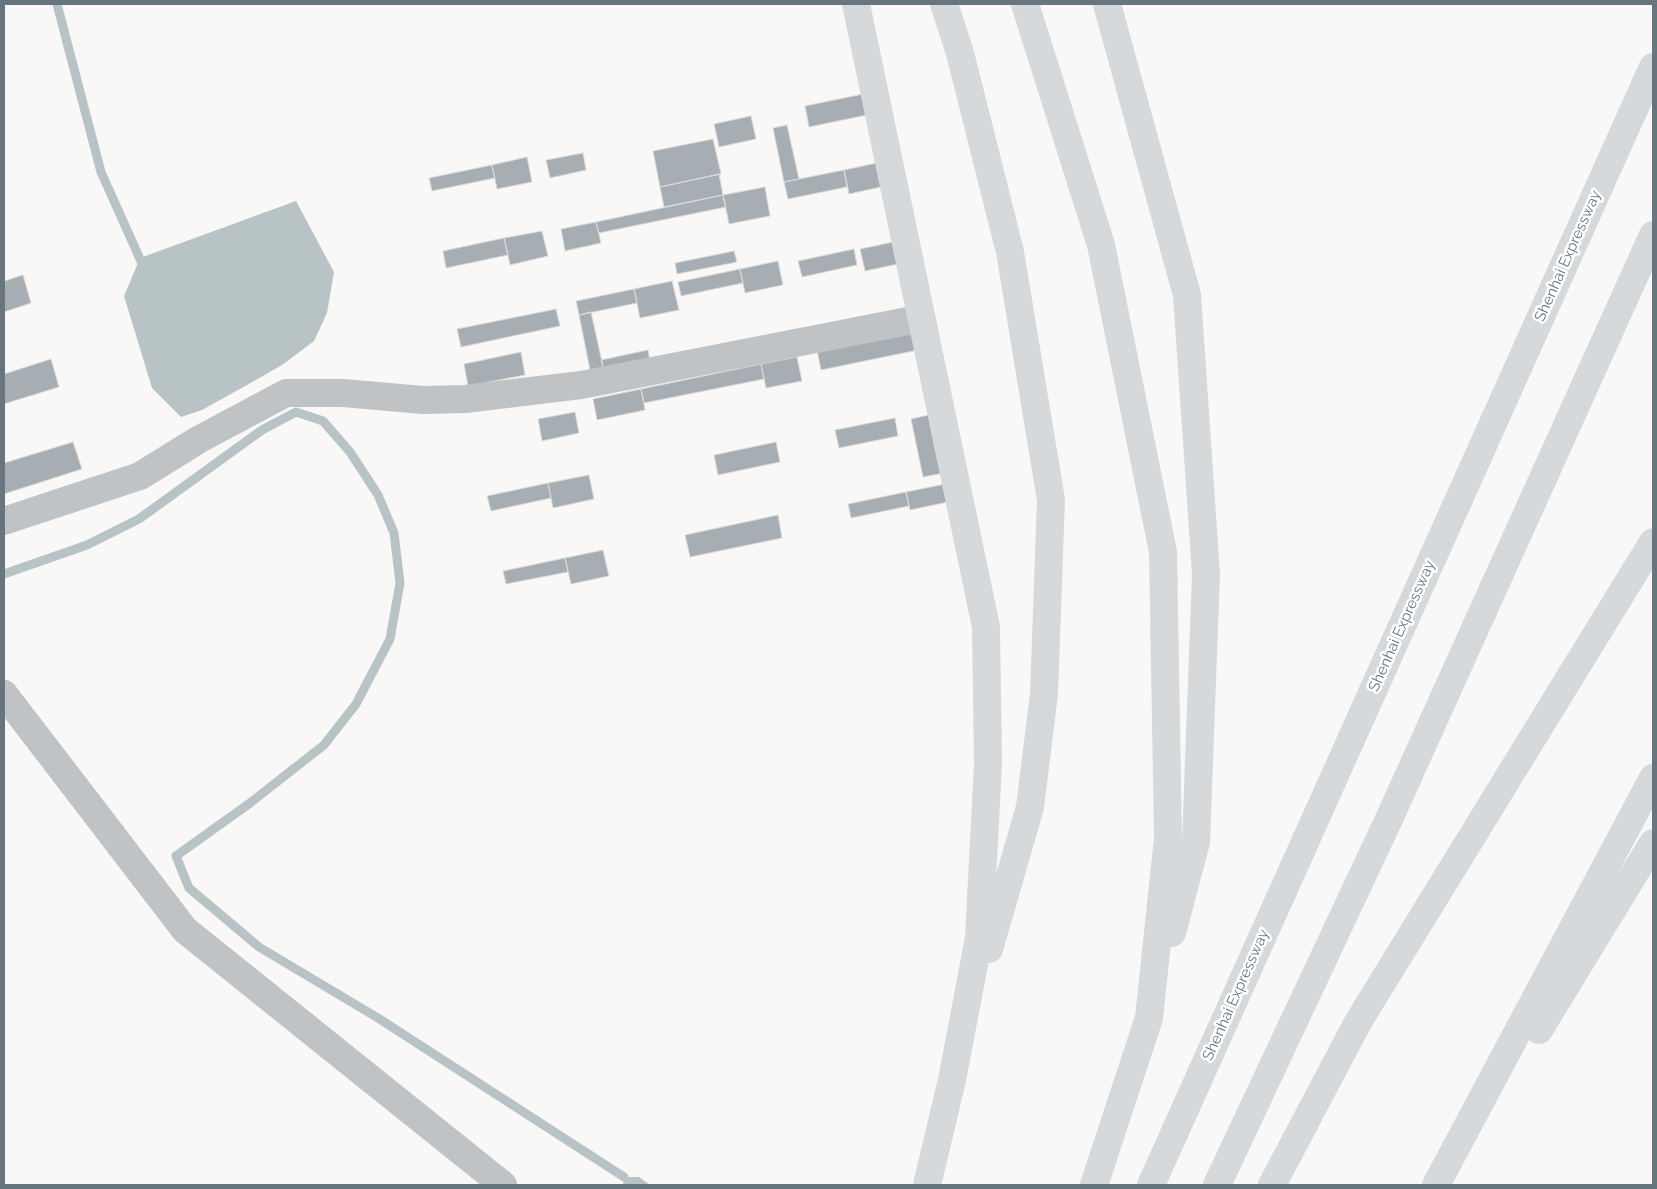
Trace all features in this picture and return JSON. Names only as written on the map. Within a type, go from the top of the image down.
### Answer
[{"type":"highway","points":[[856,4],[986,627],[988,764],[979,938],[952,1080]]},
{"type":"highway","points":[[927,1185],[952,1080],[1030,807],[1044,694],[1050,500],[1010,252],[960,53],[944,4]]},
{"type":"highway","points":[[1025,4],[1101,244],[1163,552],[1168,838],[1149,1018]]},
{"type":"highway","points":[[1094,1185],[1149,1018],[1196,842],[1206,574],[1187,295],[1107,4]]},
{"type":"highway","name":"Shenhai Expressway","points":[[1151,1185],[1653,66]]},
{"type":"highway","points":[[1217,1185],[1389,820],[1653,235]]},
{"type":"highway","points":[[1614,606],[1653,525]]},
{"type":"highway","points":[[1272,1185],[1358,1022],[1653,542]]},
{"type":"highway","points":[[1436,1185],[1653,778]]},
{"type":"highway","points":[[1450,1185],[1563,989],[1653,844]]},
{"type":"lane","points":[[4,521],[140,476],[198,440],[286,393],[343,393],[423,400],[464,399],[581,385],[913,320]]},
{"type":"lane","points":[[4,694],[185,930],[503,1185]]},
{"type":"shaded area","points":[[296,201],[334,272],[327,313],[314,341],[282,365],[202,410],[181,417],[152,388],[124,296],[140,258]]},
{"type":"shaded area","points":[[624,1177],[639,1177],[650,1185],[623,1185]]},
{"type":"building","points":[[868,93],[872,114],[809,127],[805,106]]},
{"type":"building","points":[[751,116],[756,139],[719,147],[714,124]]},
{"type":"building","points":[[787,125],[799,179],[784,182],[773,128]]},
{"type":"building","points":[[713,139],[721,174],[660,187],[653,151]]},
{"type":"building","points":[[583,153],[586,170],[550,178],[546,160]]},
{"type":"building","points":[[527,157],[532,182],[497,189],[492,165]]},
{"type":"building","points":[[886,161],[890,185],[849,194],[844,170]]},
{"type":"building","points":[[492,165],[495,178],[432,191],[429,178]]},
{"type":"building","points":[[844,170],[847,187],[788,199],[784,182]]},
{"type":"building","points":[[719,174],[723,195],[664,207],[660,187]]},
{"type":"building","points":[[765,187],[770,216],[729,224],[723,195]]},
{"type":"building","points":[[723,195],[726,207],[599,233],[596,222]]},
{"type":"building","points":[[596,222],[601,243],[565,251],[561,229]]},
{"type":"building","points":[[542,231],[548,256],[510,265],[504,238]]},
{"type":"building","points":[[504,238],[508,255],[446,268],[443,251]]},
{"type":"building","points":[[903,240],[908,262],[865,271],[860,249]]},
{"type":"building","points":[[854,249],[857,265],[802,277],[798,261]]},
{"type":"building","points":[[734,251],[737,262],[677,274],[675,263]]},
{"type":"building","points":[[778,261],[783,285],[745,293],[740,269]]},
{"type":"building","points":[[740,269],[743,283],[681,296],[678,282]]},
{"type":"building","points":[[23,275],[31,303],[4,312],[4,281]]},
{"type":"building","points":[[672,281],[679,310],[640,318],[634,289]]},
{"type":"building","points":[[634,289],[637,303],[579,315],[576,301]]},
{"type":"building","points":[[556,309],[560,326],[461,347],[457,329]]},
{"type":"building","points":[[591,312],[604,371],[591,375],[579,315]]},
{"type":"building","points":[[914,330],[918,350],[821,370],[817,350]]},
{"type":"building","points":[[648,350],[650,362],[604,371],[601,360]]},
{"type":"building","points":[[521,352],[525,375],[468,386],[464,364]]},
{"type":"building","points":[[797,357],[802,381],[766,388],[761,364]]},
{"type":"building","points":[[51,359],[59,387],[4,404],[4,374]]},
{"type":"building","points":[[761,364],[764,379],[644,403],[641,389]]},
{"type":"building","points":[[641,389],[645,410],[597,420],[593,399]]},
{"type":"building","points":[[575,412],[579,433],[542,441],[538,419]]},
{"type":"building","points":[[937,413],[949,472],[923,477],[911,419]]},
{"type":"building","points":[[895,418],[898,436],[839,448],[835,430]]},
{"type":"building","points":[[73,442],[82,469],[4,494],[4,463]]},
{"type":"building","points":[[776,442],[780,462],[718,475],[714,455]]},
{"type":"building","points":[[589,475],[594,499],[553,508],[548,483]]},
{"type":"building","points":[[548,483],[551,498],[491,511],[487,496]]},
{"type":"building","points":[[950,483],[953,501],[910,510],[906,492]]},
{"type":"building","points":[[906,492],[909,506],[851,518],[848,504]]},
{"type":"building","points":[[778,515],[782,538],[690,557],[685,535]]},
{"type":"building","points":[[603,550],[609,576],[571,584],[565,558]]},
{"type":"building","points":[[565,558],[568,572],[506,584],[503,571]]},
{"type":"waterway","points":[[57,4],[101,172],[144,268]]},
{"type":"waterway","points":[[4,574],[87,545],[139,519],[262,430],[296,412],[323,421],[350,452],[378,495],[394,533],[400,583],[390,639],[356,704],[324,745],[250,803],[176,856],[189,888],[259,947],[378,1018],[624,1177]]}]
